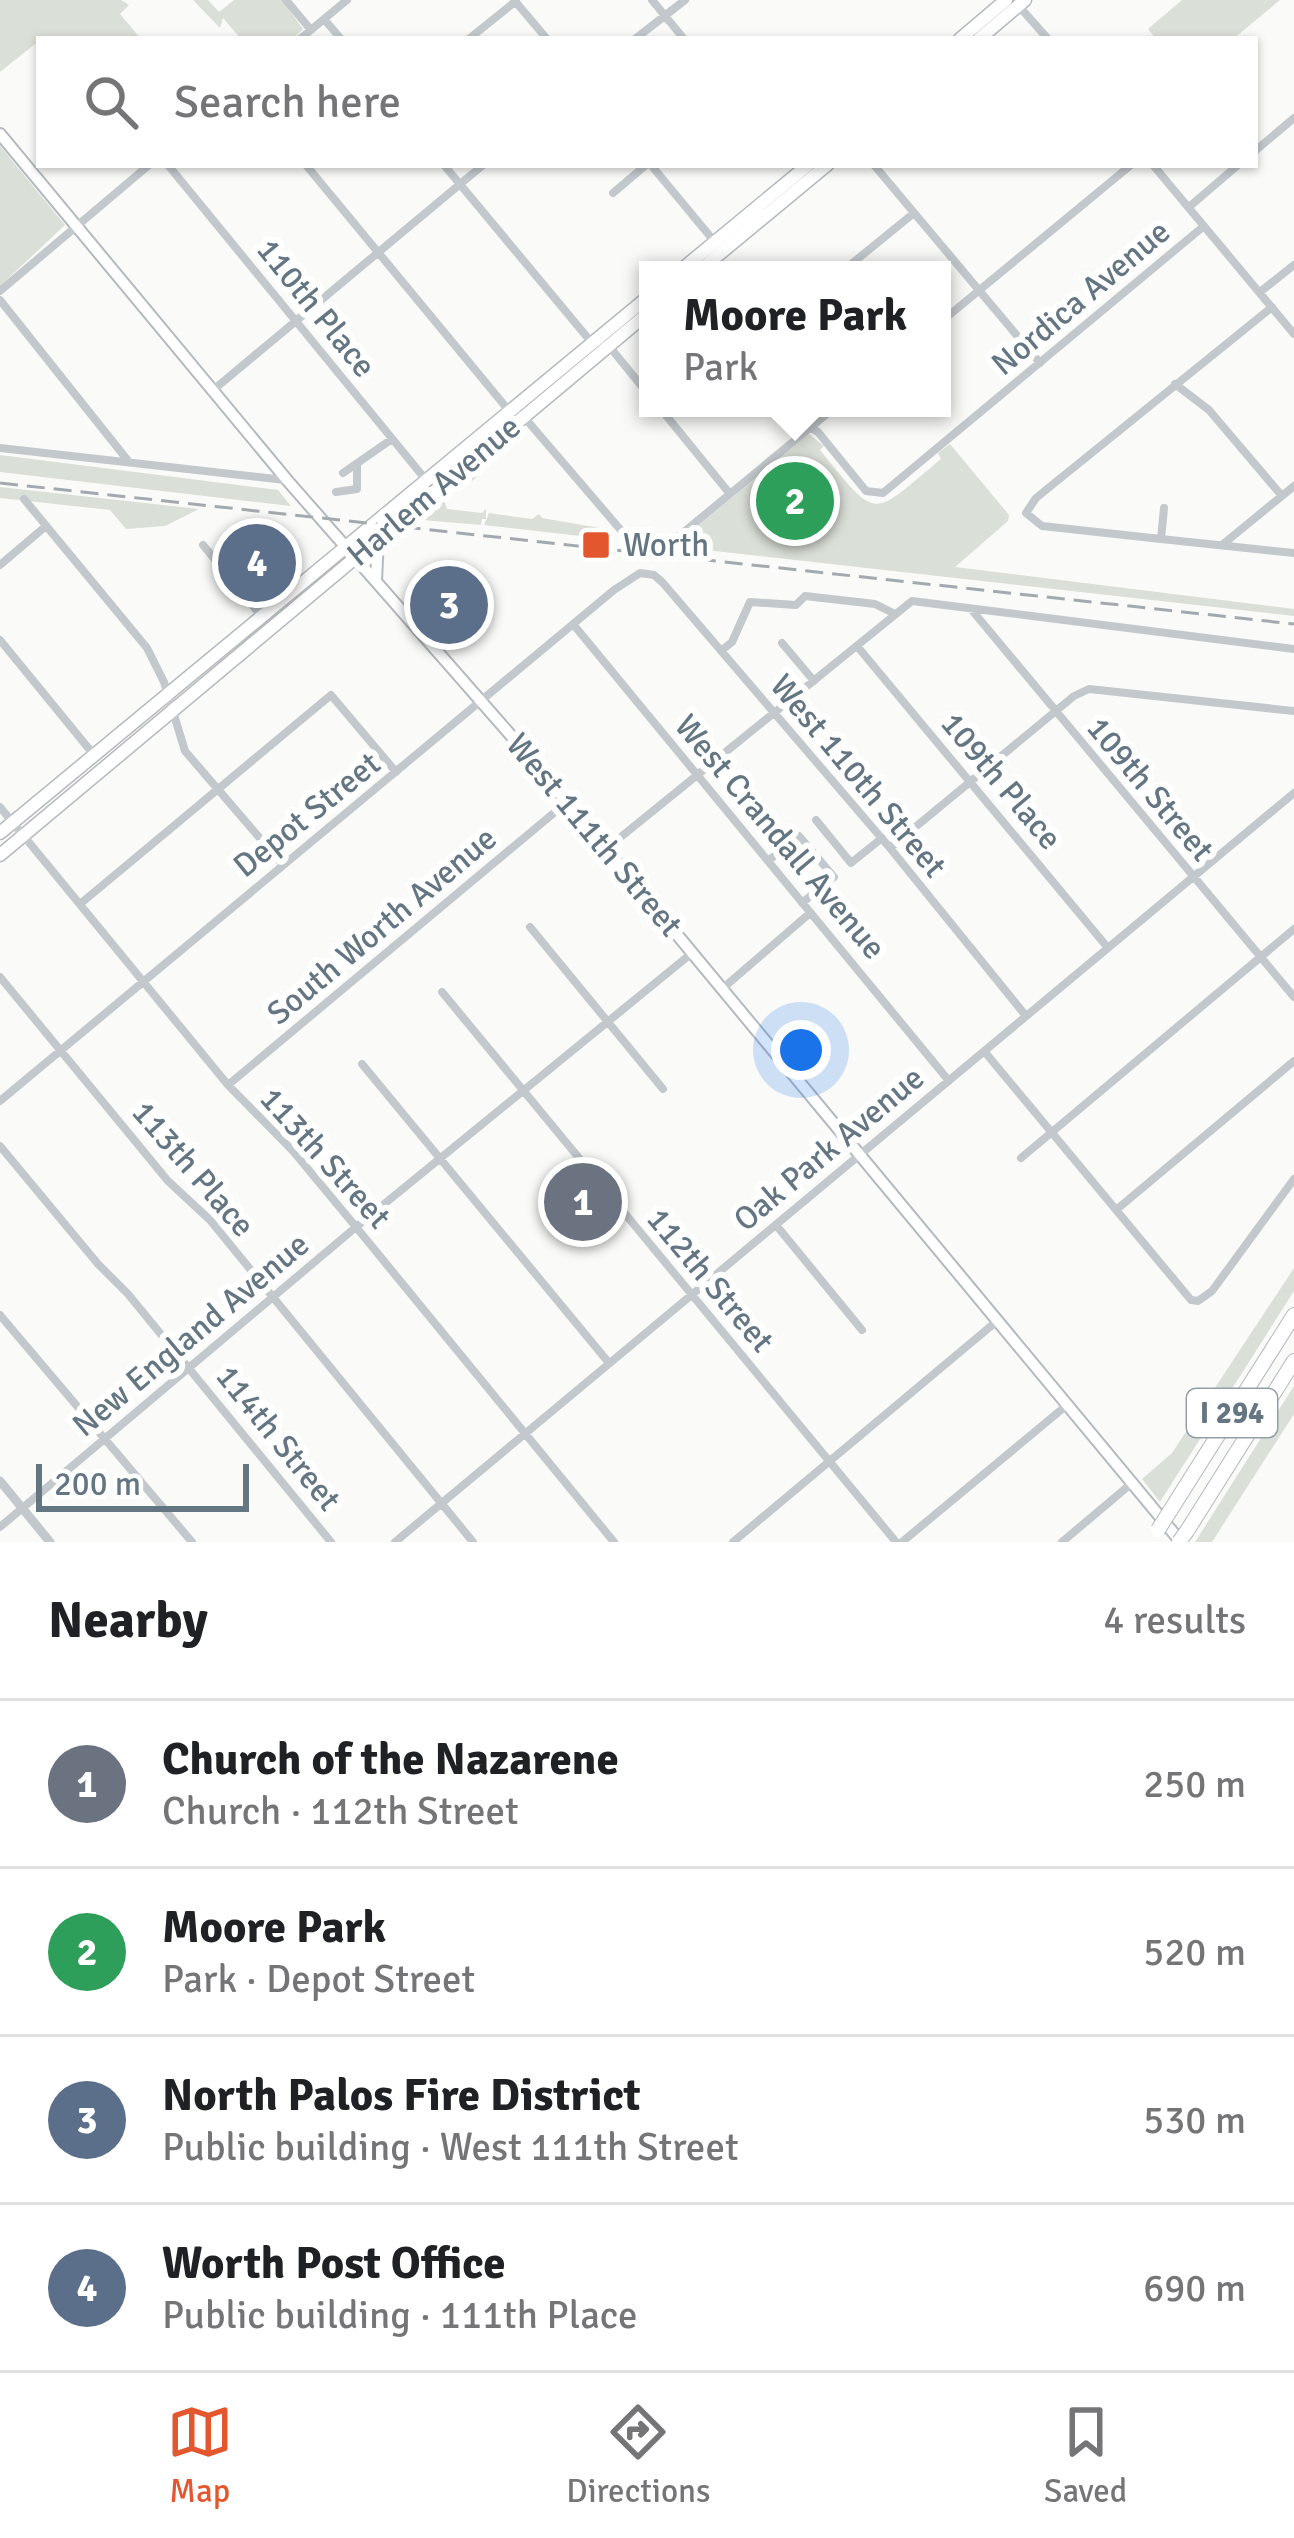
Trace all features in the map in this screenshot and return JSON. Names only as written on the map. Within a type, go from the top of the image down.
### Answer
[{"type":"highway","name":"I 294","points":[[1154,1536],[1294,1315]]},
{"type":"highway","name":"I 294","points":[[1182,1538],[1294,1360]]},
{"type":"main road","points":[[964,36],[1016,1]]},
{"type":"main road","points":[[982,36],[1016,1]]},
{"type":"main road","name":"West 111th Street","points":[[0,134],[286,480],[482,701],[1066,1405],[1182,1538]]},
{"type":"main road","points":[[707,261],[799,168]]},
{"type":"main road","points":[[696,261],[823,168]]},
{"type":"main road","name":"Harlem Avenue","points":[[351,553],[378,538],[639,305]]},
{"type":"main road","name":"Harlem Avenue","points":[[0,854],[170,702],[351,553],[427,481],[639,321]]},
{"type":"main road","points":[[376,581],[378,538]]},
{"type":"main road","name":"Harlem Avenue","points":[[0,833],[170,702]]},
{"type":"street","points":[[286,0],[311,30]]},
{"type":"street","points":[[304,36],[347,0]]},
{"type":"street","points":[[652,0],[682,36]]},
{"type":"street","points":[[639,36],[685,0]]},
{"type":"street","points":[[472,36],[515,1],[544,36]]},
{"type":"street","points":[[1016,1],[1045,36]]},
{"type":"street","points":[[324,19],[338,36]]},
{"type":"street","points":[[1258,148],[1294,118]]},
{"type":"street","points":[[130,464],[0,296],[145,168]]},
{"type":"street","name":"110th Place","points":[[170,168],[427,481]]},
{"type":"street","points":[[307,168],[625,535],[673,542],[823,417]]},
{"type":"street","points":[[447,168],[592,344],[609,346],[639,383]]},
{"type":"street","points":[[212,391],[479,168]]},
{"type":"street","points":[[613,193],[644,168]]},
{"type":"street","points":[[651,168],[719,247]]},
{"type":"street","points":[[876,168],[1040,363]]},
{"type":"street","points":[[951,314],[1127,168]]},
{"type":"street","points":[[1156,168],[1294,334]]},
{"type":"street","points":[[1189,207],[1234,168]]},
{"type":"street","points":[[855,261],[914,213]]},
{"type":"street","name":"Nordica Avenue","points":[[810,427],[860,485],[875,494],[889,490],[1204,226]]},
{"type":"street","points":[[1260,292],[1294,265]]},
{"type":"street","points":[[1272,307],[1036,498],[1026,513],[1042,526],[1294,554]]},
{"type":"street","points":[[1175,384],[1209,410],[1282,496]]},
{"type":"street","points":[[667,417],[730,494]]},
{"type":"street","points":[[800,417],[810,427]]},
{"type":"street","points":[[343,473],[392,439]]},
{"type":"street","points":[[0,448],[286,480]]},
{"type":"street","points":[[335,492],[357,489],[357,464]]},
{"type":"street","points":[[1222,545],[1294,486]]},
{"type":"street","points":[[24,499],[147,648],[185,751],[283,865]]},
{"type":"street","points":[[1161,539],[1164,508]]},
{"type":"street","points":[[0,565],[46,526]]},
{"type":"street","points":[[203,544],[267,622]]},
{"type":"street","name":"Depot Street","points":[[0,1100],[633,575],[647,573]]},
{"type":"street","name":"West 110th Street","points":[[647,573],[663,583],[882,838],[1026,1016]]},
{"type":"street","points":[[718,648],[732,642],[750,602],[796,605],[805,596],[875,604],[895,614]]},
{"type":"street","points":[[606,849],[912,601],[1294,649]]},
{"type":"street","name":"109th Street","points":[[971,609],[1294,997]]},
{"type":"street","name":"West Crandall Avenue","points":[[573,625],[949,1081]]},
{"type":"street","points":[[0,640],[95,756]]},
{"type":"street","points":[[782,643],[814,680]]},
{"type":"street","name":"109th Place","points":[[857,646],[1108,948]]},
{"type":"street","points":[[890,848],[1088,689],[1294,711]]},
{"type":"street","points":[[80,904],[331,695],[396,772]]},
{"type":"street","name":"Oak Park Avenue","points":[[395,1542],[1294,793]]},
{"type":"street","name":"South Worth Avenue","points":[[228,1085],[567,802]]},
{"type":"street","name":"113th Street","points":[[0,807],[228,1085],[356,1227],[614,1542]]},
{"type":"street","points":[[816,820],[851,863],[882,838]]},
{"type":"street","points":[[768,861],[799,836],[834,877],[802,903]]},
{"type":"street","points":[[722,989],[810,913]]},
{"type":"street","points":[[530,927],[663,1089]]},
{"type":"street","points":[[1021,1158],[1294,929]]},
{"type":"street","name":"New England Avenue","points":[[0,1527],[356,1227],[692,953]]},
{"type":"street","name":"113th Place","points":[[0,977],[168,1181],[210,1220],[473,1542]]},
{"type":"street","name":"112th Street","points":[[442,992],[899,1542]]},
{"type":"street","points":[[984,1051],[1186,1297],[1198,1301],[1212,1291],[1294,1179]]},
{"type":"street","points":[[1116,1210],[1294,1061]]},
{"type":"street","points":[[362,1064],[609,1363]]},
{"type":"street","name":"114th Street","points":[[0,1146],[331,1542]]},
{"type":"street","points":[[776,1225],[862,1330]]},
{"type":"street","points":[[0,1315],[192,1542]]},
{"type":"street","points":[[733,1542],[997,1321]]},
{"type":"street","points":[[899,1542],[1066,1405]]},
{"type":"street","points":[[0,1480],[50,1542]]},
{"type":"street","points":[[1062,1542],[1132,1483]]},
{"type":"shaded area","points":[[0,0],[121,0],[129,5],[120,14],[138,36],[36,36],[36,43],[0,72]]},
{"type":"shaded area","points":[[193,0],[208,0],[219,12],[234,0],[282,0],[303,29],[296,36],[238,36],[223,18],[220,28]]},
{"type":"shaded area","points":[[1182,0],[1280,0],[1237,36],[1154,36],[1148,29]]},
{"type":"shaded area","points":[[0,146],[65,225],[0,286]]},
{"type":"shaded area","points":[[809,434],[824,446],[820,450],[854,490],[876,504],[901,492],[941,459],[938,453],[950,444],[1009,515],[1008,521],[955,567],[1294,609],[1294,616],[661,545],[682,539]]},
{"type":"shaded area","points":[[0,455],[278,490],[291,506],[0,472]]},
{"type":"shaded area","points":[[471,467],[478,476],[472,481],[467,477],[443,497],[447,509],[482,513],[486,509],[481,525],[411,519]]},
{"type":"shaded area","points":[[0,487],[199,509],[165,526],[126,529],[110,510],[0,498]]},
{"type":"shaded area","points":[[489,513],[532,519],[539,514],[600,528],[594,535],[609,531],[611,540],[591,537],[590,533],[589,537],[484,525]]},
{"type":"shaded area","points":[[1294,1268],[1294,1291],[1160,1502],[1142,1479],[1172,1453]]},
{"type":"shaded area","points":[[1294,1386],[1294,1414],[1212,1542],[1195,1542]]},
{"type":"railway","points":[[0,483],[1294,624]]},
{"type":"place","name":"Moore Park","points":[[795,501]]},
{"type":"place","name":"Worth","points":[[596,545]]},
{"type":"place","name":"Worth Post Office","points":[[257,563]]},
{"type":"place","name":"North Palos Fire District","points":[[449,605]]},
{"type":"place","name":"Church of the Nazarene","points":[[583,1202]]}]
